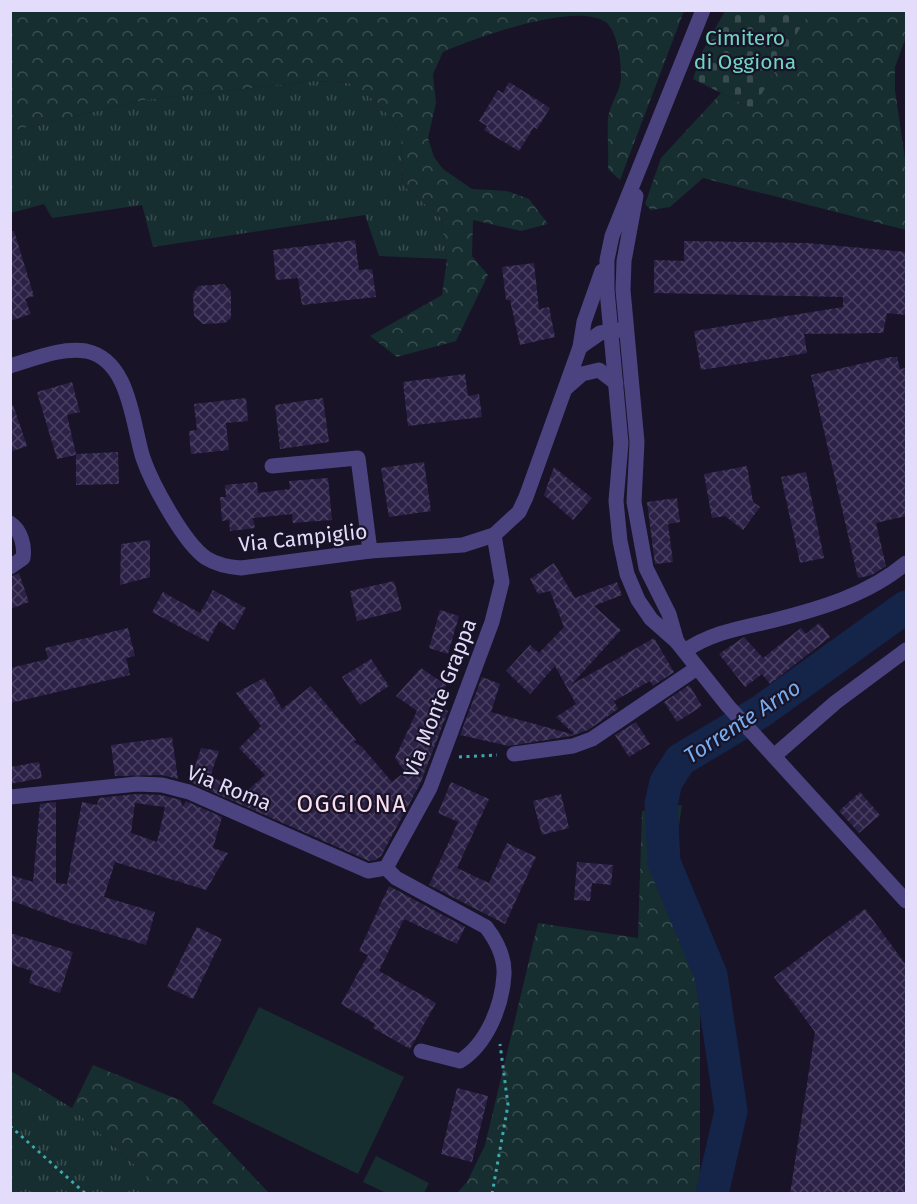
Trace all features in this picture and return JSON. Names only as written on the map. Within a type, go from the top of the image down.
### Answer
[{"type":"street","points":[[681,646],[669,614],[646,567],[639,537],[634,502],[637,442],[607,260],[612,236],[642,168],[692,32],[703,10]]},
{"type":"street","points":[[642,168],[624,261],[616,383],[621,443],[616,501],[620,541],[627,573],[638,600],[651,620],[681,646],[728,706],[906,901]]},
{"type":"street","name":"Via Campiglio","points":[[10,366],[68,350],[88,352],[105,359],[118,373],[144,460],[182,531],[193,546],[207,558],[223,566],[241,568],[370,551],[463,545],[494,535],[507,525],[522,504],[565,391],[580,347],[584,321],[607,260]]},
{"type":"street","points":[[580,347],[600,333],[618,330]]},
{"type":"street","points":[[565,391],[582,374],[599,370],[616,383]]},
{"type":"street","points":[[272,466],[358,458],[370,551]]},
{"type":"street","points":[[10,523],[22,539],[24,553],[23,558],[10,567]]},
{"type":"street","name":"Via Monte Grappa","points":[[386,868],[430,788],[492,622],[502,582],[494,535]]},
{"type":"street","points":[[681,646],[716,634],[814,610],[856,594],[892,575],[906,563]]},
{"type":"street","points":[[774,756],[836,702],[906,650]]},
{"type":"street","points":[[514,754],[573,746],[592,739],[609,730],[697,668]]},
{"type":"street","name":"Via Roma","points":[[10,797],[136,783],[162,784],[189,792],[368,871],[386,868]]},
{"type":"street","points":[[386,868],[396,878],[486,927],[495,939],[504,974],[495,1010],[485,1036],[472,1053],[460,1061],[421,1051]]},
{"type":"path","points":[[441,758],[514,754]]},
{"type":"path","points":[[492,1194],[508,1105],[495,1010]]},
{"type":"path","points":[[10,1126],[86,1194]]},
{"type":"green space","points":[[10,11],[684,11],[620,180],[608,169],[608,119],[620,86],[621,75],[616,41],[607,23],[593,17],[551,18],[478,38],[443,52],[433,74],[436,103],[428,138],[434,157],[443,169],[472,189],[507,191],[529,199],[548,224],[521,231],[473,220],[472,256],[488,275],[456,341],[397,357],[370,336],[442,295],[447,259],[441,218],[403,185],[401,134],[380,104],[349,83],[314,81],[144,100],[11,131]]},
{"type":"green space","name":"Cimitero di Oggiona","points":[[725,11],[810,11],[753,109],[693,79],[702,52]]},
{"type":"green space","points":[[810,11],[906,11],[906,37],[895,67],[895,90],[906,166],[906,230],[703,178],[670,207],[651,210],[645,204],[661,158],[721,93],[753,109]]},
{"type":"green space","points":[[314,81],[349,83],[380,104],[401,134],[403,185],[441,218],[447,259],[379,256],[365,215],[153,247],[142,205],[52,218],[44,204],[11,213],[11,131],[144,100]]},
{"type":"green space","points":[[682,805],[676,845],[687,898],[700,1009],[700,1193],[457,1193],[467,1182],[485,1145],[538,923],[638,938],[642,811]]},
{"type":"green space","points":[[259,1007],[404,1077],[358,1174],[212,1103]]},
{"type":"green space","points":[[93,1065],[182,1101],[269,1193],[166,1193],[72,1108]]},
{"type":"green space","points":[[11,1071],[72,1108],[166,1193],[11,1194]]},
{"type":"green space","points":[[376,1156],[429,1183],[424,1193],[386,1193],[363,1182]]},
{"type":"building","points":[[509,82],[550,108],[537,129],[534,127],[519,151],[484,130],[487,126],[479,121],[498,90],[503,93]]},
{"type":"building","points":[[10,231],[14,231],[34,296],[25,299],[31,314],[10,321]]},
{"type":"building","points":[[355,240],[359,270],[372,269],[376,297],[302,305],[298,278],[276,280],[273,250]]},
{"type":"building","points":[[684,241],[807,243],[906,252],[906,315],[887,313],[883,333],[804,334],[807,353],[701,370],[694,331],[843,307],[843,297],[654,293],[654,260],[684,261]]},
{"type":"building","points":[[534,263],[539,309],[549,307],[555,337],[520,345],[510,300],[506,300],[502,267]]},
{"type":"building","points":[[224,284],[231,292],[231,318],[225,323],[203,324],[194,316],[193,294],[198,286]]},
{"type":"building","points":[[897,357],[900,369],[906,368],[906,516],[876,523],[886,566],[872,575],[858,578],[811,375]]},
{"type":"building","points":[[465,374],[468,396],[479,394],[482,417],[408,426],[403,382]]},
{"type":"building","points":[[72,382],[80,412],[67,415],[76,454],[118,452],[119,484],[76,485],[76,455],[57,459],[37,392]]},
{"type":"building","points":[[246,398],[248,421],[226,423],[229,450],[191,454],[189,431],[197,430],[194,404]]},
{"type":"building","points":[[323,398],[329,442],[280,449],[275,405]]},
{"type":"building","points":[[10,405],[13,405],[27,446],[10,452]]},
{"type":"building","points":[[424,462],[431,511],[389,517],[381,468]]},
{"type":"building","points":[[747,466],[753,502],[760,507],[743,530],[725,516],[712,518],[704,474]]},
{"type":"building","points":[[554,467],[592,498],[573,520],[544,495]]},
{"type":"building","points":[[806,472],[824,558],[800,563],[781,477]]},
{"type":"building","points":[[328,478],[332,520],[293,523],[292,514],[253,518],[255,528],[230,531],[229,520],[222,521],[220,497],[226,497],[225,485],[257,482],[258,493],[290,489],[289,481]]},
{"type":"building","points":[[677,498],[680,522],[668,524],[673,562],[655,564],[647,502]]},
{"type":"building","points":[[150,540],[150,577],[120,585],[121,544]]},
{"type":"building","points":[[554,563],[575,598],[617,582],[622,595],[594,606],[621,630],[571,685],[654,638],[674,672],[653,686],[650,681],[614,701],[618,709],[588,730],[575,735],[556,717],[576,704],[555,666],[530,694],[506,671],[530,645],[539,653],[564,627],[550,591],[538,594],[530,579]]},
{"type":"building","points":[[19,573],[29,602],[10,609],[10,577]]},
{"type":"building","points":[[394,581],[402,610],[357,621],[350,591]]},
{"type":"building","points":[[213,590],[246,608],[234,630],[219,621],[208,642],[152,612],[163,592],[200,613]]},
{"type":"building","points":[[440,610],[459,616],[448,654],[429,648]]},
{"type":"building","points":[[819,623],[830,637],[770,684],[762,674],[745,687],[719,654],[744,637],[763,658],[801,628],[806,634]]},
{"type":"building","points":[[128,628],[135,656],[126,658],[130,675],[10,703],[10,668],[48,659],[45,648]]},
{"type":"building","points":[[371,659],[389,686],[360,705],[342,677]]},
{"type":"building","points":[[421,668],[446,685],[437,706],[448,711],[420,784],[381,856],[375,860],[369,861],[190,782],[201,748],[219,751],[210,777],[247,791],[265,775],[239,748],[261,726],[236,693],[264,678],[282,709],[311,686],[356,740],[354,742],[362,747],[392,782],[405,772],[395,758],[417,711],[396,696]]},
{"type":"building","points":[[482,677],[500,684],[491,712],[574,735],[509,746],[460,735]]},
{"type":"building","points":[[689,685],[702,706],[677,722],[664,702]]},
{"type":"building","points":[[636,722],[650,744],[629,757],[615,735]]},
{"type":"building","points":[[172,737],[178,779],[162,775],[115,776],[111,745]]},
{"type":"building","points":[[39,762],[42,778],[10,784],[10,767]]},
{"type":"building","points":[[451,782],[489,799],[457,868],[489,883],[507,843],[536,857],[505,924],[429,885],[458,822],[438,813]]},
{"type":"building","points":[[860,792],[880,815],[859,833],[839,811]]},
{"type":"building","points":[[137,794],[161,795],[181,800],[182,807],[186,801],[222,817],[213,848],[228,853],[206,890],[115,862],[104,897],[155,912],[146,945],[71,923],[10,900],[10,875],[33,882],[40,804],[56,802],[56,883],[67,884],[82,802],[97,805],[99,798]],"holes":[[[135,803],[165,807],[157,842],[131,833]]]},
{"type":"building","points":[[561,794],[569,828],[542,835],[533,801]]},
{"type":"building","points":[[577,862],[613,865],[611,885],[592,883],[590,901],[574,900]]},
{"type":"building","points":[[389,886],[465,927],[457,944],[404,919],[379,971],[436,1003],[410,1049],[373,1028],[375,1024],[341,1004],[368,955],[359,951]]},
{"type":"building","points":[[865,909],[906,965],[906,1194],[790,1194],[815,1032],[774,977]]},
{"type":"building","points":[[197,927],[222,939],[193,999],[167,987]]},
{"type":"building","points":[[10,933],[73,952],[60,993],[29,983],[32,971],[10,964]]},
{"type":"building","points":[[457,1088],[488,1096],[472,1162],[441,1154]]},
{"type":"waterway","name":"Torrente Arno","points":[[712,1194],[731,1111],[711,975],[664,862],[661,804],[666,782],[680,760],[760,712],[906,607]]},
{"type":"district","name":"OGGIONA","points":[[352,804]]}]
